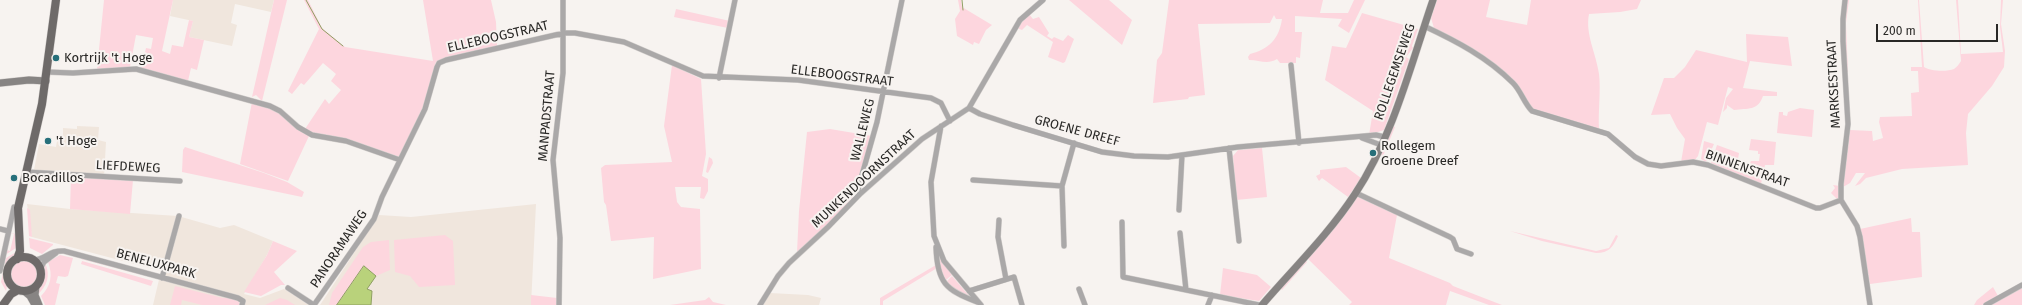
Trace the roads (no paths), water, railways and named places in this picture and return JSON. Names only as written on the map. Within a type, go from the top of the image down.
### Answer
[{"type":"main road","points":[[0,302],[8,290],[9,283],[7,271],[11,263],[17,258],[20,251],[17,205],[27,172],[46,81],[56,0]]},
{"type":"main road","points":[[2,305],[11,294],[36,286],[40,278],[40,269],[30,258],[24,248],[22,209],[17,205]]},
{"type":"main road","points":[[17,258],[30,258]]},
{"type":"main road","points":[[9,283],[21,291]]},
{"type":"street","name":"MANPADSTRAAT","points":[[559,305],[560,238],[553,160],[563,73],[563,0]]},
{"type":"street","points":[[719,78],[735,0]]},
{"type":"street","name":"WALLEWEG","points":[[860,194],[858,192],[860,182],[883,92],[902,0]]},
{"type":"street","name":"MUNKENDOORNSTRAAT","points":[[760,305],[778,276],[789,263],[828,227],[860,194],[915,145],[941,126],[970,108],[1020,20],[1043,0]]},
{"type":"street","name":"ROLLEGEMSEWEG","points":[[1262,305],[1339,216],[1356,193],[1382,145],[1432,0]]},
{"type":"street","name":"MARKSESTRAAT","points":[[1841,200],[1841,184],[1848,124],[1842,19],[1845,0]]},
{"type":"street","name":"BINNENSTRAAT","points":[[1424,26],[1458,42],[1494,67],[1520,90],[1532,111],[1608,134],[1642,162],[1661,166],[1693,162],[1704,164],[1816,208],[1820,208],[1841,200]]},
{"type":"street","name":"ELLEBOOGSTRAAT","points":[[400,160],[425,109],[437,67],[442,61],[564,33],[582,34],[624,42],[703,76],[719,78],[798,80],[925,97],[938,100],[950,121]]},
{"type":"street","points":[[1291,65],[1299,143]]},
{"type":"street","points":[[47,72],[81,73],[136,69],[158,74],[270,106],[280,111],[298,127],[312,135],[346,141],[400,160]]},
{"type":"street","points":[[0,83],[29,80],[46,81]]},
{"type":"street","name":"GROENE DREEF","points":[[970,108],[980,114],[1102,152],[1134,156],[1157,157],[1229,148],[1361,138],[1376,135],[1385,137]]},
{"type":"street","points":[[941,126],[932,182],[938,267],[944,284],[951,290],[980,303]]},
{"type":"street","name":"GROENE DREEF","points":[[1361,138],[1382,145]]},
{"type":"street","points":[[1064,246],[1062,186],[1074,143]]},
{"type":"street","points":[[1229,148],[1239,241]]},
{"type":"street","points":[[1179,210],[1182,155]]},
{"type":"street","name":"PANORAMAWEG","points":[[288,288],[314,305],[374,219],[400,160]]},
{"type":"street","name":"LIEFDEWEG","points":[[27,172],[180,181]]},
{"type":"street","points":[[974,180],[1062,186]]},
{"type":"street","points":[[1356,193],[1450,236],[1453,239],[1457,249],[1471,254]]},
{"type":"street","points":[[1841,200],[1857,226],[1870,305]]},
{"type":"street","points":[[0,271],[8,231],[17,205]]},
{"type":"street","points":[[162,278],[179,216]]},
{"type":"street","points":[[999,220],[998,237],[1006,279]]},
{"type":"street","points":[[1122,222],[1123,277],[1258,305]]},
{"type":"street","points":[[0,229],[8,231]]},
{"type":"street","points":[[1180,233],[1186,290]]},
{"type":"street","points":[[936,244],[944,261],[980,303]]},
{"type":"street","points":[[30,258],[39,259],[51,252],[58,251]]},
{"type":"street","points":[[40,269],[44,262],[58,251]]},
{"type":"street","name":"BENELUXPARK","points":[[58,251],[238,298],[243,301],[242,305]]},
{"type":"street","points":[[969,291],[1014,277],[1022,305]]},
{"type":"street","points":[[1986,305],[2022,285]]},
{"type":"street","points":[[36,286],[35,293],[39,305]]},
{"type":"street","points":[[1079,290],[1086,305]]},
{"type":"street","points":[[21,291],[30,296],[35,305]]},
{"type":"street","points":[[1208,305],[1212,295]]},
{"type":"waterway","points":[[306,0],[322,29],[343,46]]},
{"type":"waterway","points":[[962,0],[963,10]]},
{"type":"place","name":"Kortrijk 't Hoge","points":[[56,58]]},
{"type":"place","name":"'t Hoge","points":[[48,141]]},
{"type":"place","name":"Rollegem Groene Dreef","points":[[1373,153]]},
{"type":"place","name":"Bocadillos","points":[[14,178]]}]
